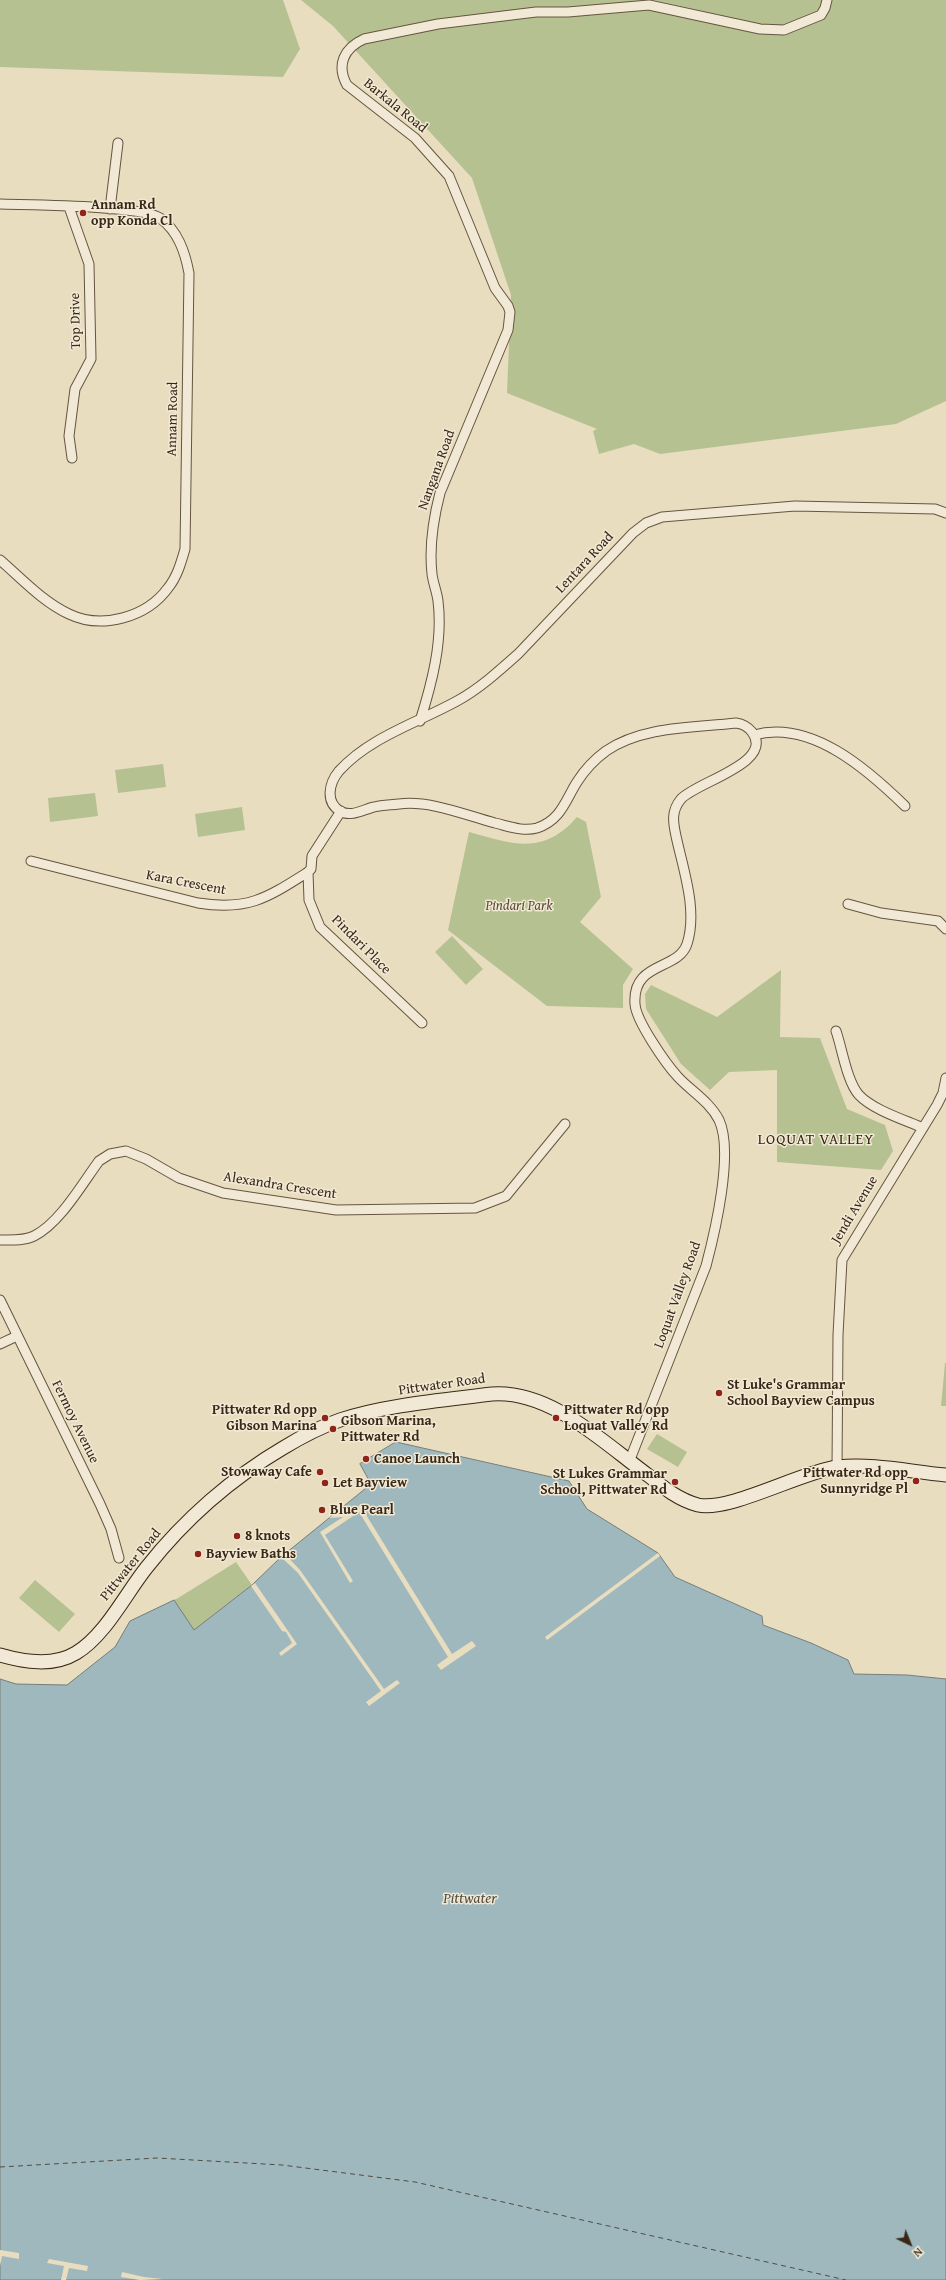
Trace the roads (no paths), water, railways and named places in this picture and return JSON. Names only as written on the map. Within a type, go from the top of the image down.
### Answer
[{"type":"main road","name":"Pittwater Road","points":[[0,1655],[19,1660],[48,1662],[67,1658],[77,1653],[102,1628],[159,1552],[216,1496],[245,1472],[304,1436],[341,1420],[387,1410],[507,1393],[534,1399],[547,1404],[570,1418],[681,1498],[706,1506],[732,1501],[837,1468],[863,1467],[946,1475]]},
{"type":"street","name":"Barkala Road","points":[[508,330],[510,312],[508,306],[495,288],[448,176],[415,138],[347,84],[342,73],[341,66],[345,54],[350,48],[364,39],[438,24],[536,12],[568,12],[649,5],[760,29],[784,30],[821,15],[827,0]]},
{"type":"street","points":[[110,209],[118,143]]},
{"type":"street","name":"Annam Road","points":[[0,204],[110,209],[150,213],[159,217],[168,225],[179,240],[189,273],[185,550],[176,576],[157,600],[139,612],[116,620],[94,621],[70,615],[49,602],[0,560]]},
{"type":"street","name":"Top Drive","points":[[69,207],[89,264],[91,359],[75,389],[69,436],[72,458]]},
{"type":"street","name":"Nangana Road","points":[[420,721],[432,684],[438,640],[438,601],[432,576],[430,556],[433,518],[440,493],[508,330]]},
{"type":"street","name":"Lentara Road","points":[[340,811],[333,803],[330,790],[338,772],[372,744],[459,700],[500,671],[633,533],[646,523],[662,517],[795,506],[935,509],[946,513]]},
{"type":"street","points":[[308,872],[311,869],[312,856],[340,811],[355,813],[373,807],[407,803],[433,806],[516,828],[535,828],[548,823],[559,815],[587,768],[605,752],[626,740],[646,733],[736,723],[748,728],[754,735],[762,733],[789,733],[832,746],[881,782],[905,806]]},
{"type":"street","name":"Loquat Valley Road","points":[[629,1462],[706,1266],[713,1238],[725,1155],[724,1140],[718,1119],[670,1067],[638,1018],[635,993],[648,972],[678,956],[687,943],[690,903],[673,825],[677,806],[693,790],[740,766],[751,757],[756,746],[754,735]]},
{"type":"street","name":"Kara Crescent","points":[[31,861],[125,886],[222,907],[248,904],[273,894],[308,872]]},
{"type":"street","name":"Pindari Place","points":[[308,872],[309,900],[320,927],[422,1023]]},
{"type":"street","points":[[848,904],[881,913],[938,921],[946,928]]},
{"type":"street","points":[[836,1031],[851,1079],[859,1095],[891,1114],[923,1128]]},
{"type":"street","name":"Jendi Avenue","points":[[837,1468],[838,1335],[842,1260],[944,1093],[946,1078]]},
{"type":"street","name":"Alexandra Crescent","points":[[0,1240],[15,1240],[33,1236],[51,1224],[99,1161],[110,1154],[126,1150],[179,1178],[223,1193],[246,1197],[336,1210],[475,1208],[506,1196],[566,1124]]},
{"type":"street","name":"Fermoy Avenue","points":[[0,1300],[106,1516],[119,1558]]},
{"type":"street","points":[[0,1344],[17,1336]]},
{"type":"water","name":"Pittwater","points":[[396,1442],[569,1481],[587,1509],[658,1553],[675,1577],[762,1616],[763,1625],[811,1643],[848,1660],[854,1674],[907,1675],[946,1679],[946,2280],[0,2280],[0,1679],[16,1684],[67,1685],[115,1647],[130,1621],[174,1600],[194,1630],[252,1585],[281,1557],[371,1484],[360,1464]]},
{"type":"place","name":"Annam Rd opp Konda Cl","points":[[83,213]]},
{"type":"place","name":"St Luke's Grammar School Bayview Campus","points":[[719,1393]]},
{"type":"place","name":"Pittwater Rd opp Gibson Marina","points":[[325,1418]]},
{"type":"place","name":"Pittwater Rd opp Loquat Valley Rd","points":[[556,1418]]},
{"type":"place","name":"Gibson Marina, Pittwater Rd","points":[[333,1429]]},
{"type":"place","name":"Canoe Launch","points":[[366,1459]]},
{"type":"place","name":"Stowaway Cafe","points":[[320,1472]]},
{"type":"place","name":"Pittwater Rd opp Sunnyridge Pl","points":[[916,1481]]},
{"type":"place","name":"St Lukes Grammar School, Pittwater Rd","points":[[675,1482]]},
{"type":"place","name":"Let Bayview","points":[[325,1483]]},
{"type":"place","name":"Blue Pearl","points":[[322,1510]]},
{"type":"place","name":"8 knots","points":[[237,1536]]},
{"type":"place","name":"Bayview Baths","points":[[198,1554]]},
{"type":"district","name":"LOQUAT VALLEY","points":[[816,1140]]},
{"type":"park label","name":"Pindari Park","points":[[519,906]]}]
